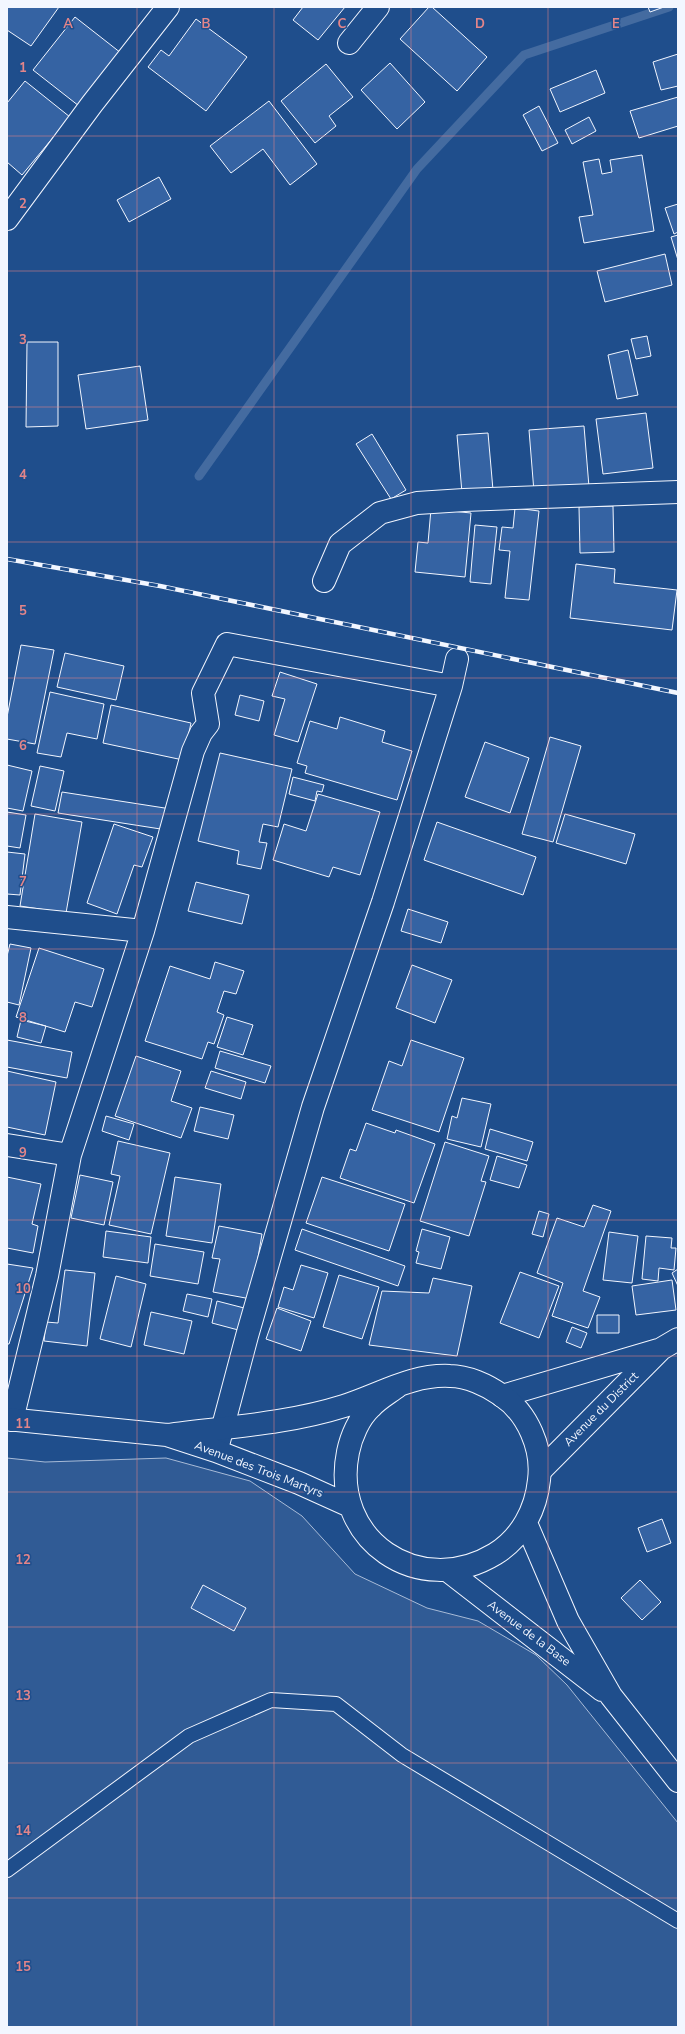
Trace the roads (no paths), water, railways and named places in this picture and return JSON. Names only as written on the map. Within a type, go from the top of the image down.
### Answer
[{"type":"street","points":[[7,219],[92,104],[168,7]]},
{"type":"street","points":[[349,43],[378,7]]},
{"type":"street","points":[[324,581],[340,544],[380,513],[417,503],[678,492]]},
{"type":"street","points":[[10,1419],[47,1276],[70,1155],[143,930],[193,750],[201,733],[208,724],[203,693],[227,644],[451,686]]},
{"type":"street","points":[[216,1451],[224,1427],[247,1336],[313,1107],[383,902],[451,686],[457,659]]},
{"type":"street","points":[[7,917],[143,930]]},
{"type":"street","points":[[7,1145],[70,1155]]},
{"type":"street","name":"Avenue du District","points":[[502,1396],[670,1344]]},
{"type":"street","name":"Avenue du District","points":[[541,1470],[670,1344]]},
{"type":"street","points":[[451,1376],[478,1382],[502,1396],[518,1410],[530,1428],[538,1448],[541,1470],[538,1497],[526,1522],[506,1547],[478,1564],[447,1570],[422,1568],[398,1560],[378,1547],[362,1528],[350,1506],[344,1472],[351,1437],[370,1408],[398,1386],[424,1377],[451,1376]]},
{"type":"street","name":"Avenue des Trois Martyrs","points":[[167,1435],[270,1422],[303,1416],[344,1406],[398,1386]]},
{"type":"street","name":"Avenue des Trois Martyrs","points":[[10,1419],[167,1435],[216,1451],[299,1483],[350,1506]]},
{"type":"street","name":"Avenue de la Base","points":[[526,1522],[568,1621],[611,1696],[678,1780]]},
{"type":"street","name":"Avenue de la Base","points":[[447,1570],[611,1696]]},
{"type":"lane","points":[[7,1870],[189,1736],[271,1700],[336,1704],[402,1755],[678,1921]]},
{"type":"waterway","points":[[199,476],[417,169],[524,55],[669,7]]},
{"type":"railway","points":[[7,559],[160,586],[678,693]]}]
